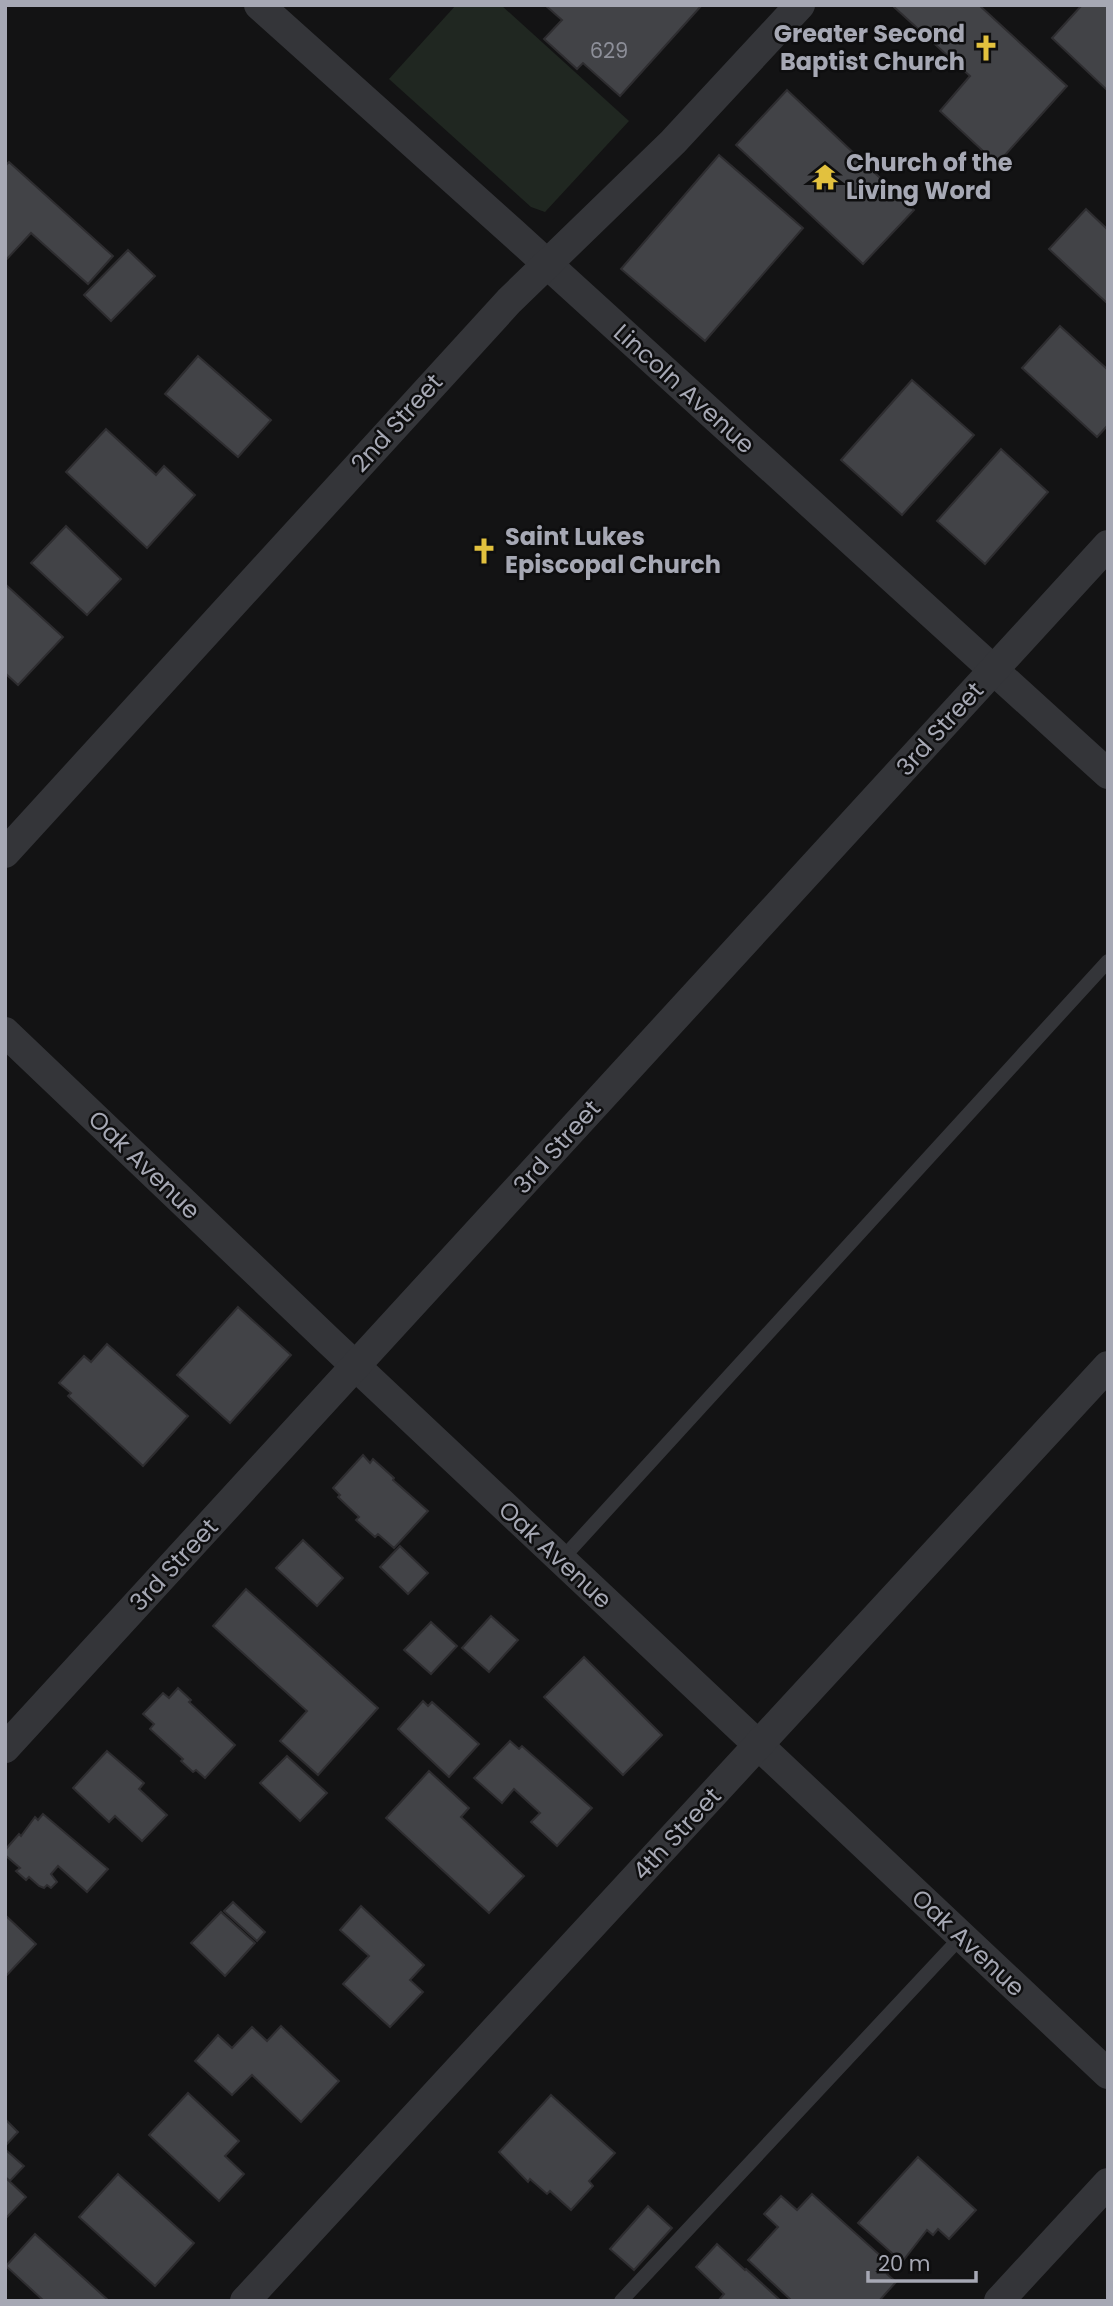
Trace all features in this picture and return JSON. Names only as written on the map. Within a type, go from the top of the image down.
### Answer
[{"type":"street","name":"Lincoln Avenue","points":[[259,5],[1108,774]]},
{"type":"street","name":"2nd Street","points":[[5,853],[509,301],[673,142],[800,5]]},
{"type":"street","name":"3rd Street","points":[[5,1748],[1108,545]]},
{"type":"street","name":"Oak Avenue","points":[[5,1032],[1108,2074]]},
{"type":"street","name":"4th Street","points":[[245,2301],[1108,1366]]},
{"type":"street","points":[[999,2301],[1108,2183]]},
{"type":"lane","points":[[561,1560],[1108,961]]},
{"type":"lane","points":[[621,2301],[961,1937]]},
{"type":"shaded area","points":[[456,5],[501,5],[629,121],[545,212],[531,207],[389,79]]},
{"type":"building","points":[[545,5],[702,5],[620,96],[583,63],[577,69],[544,39],[562,20]]},
{"type":"building","points":[[979,5],[1067,86],[997,164],[940,111],[970,76],[894,7]]},
{"type":"building","points":[[1082,5],[1108,5],[1108,91],[1052,38]]},
{"type":"building","name":"Church of the Living Word","points":[[787,90],[914,210],[863,264],[736,145]]},
{"type":"building","points":[[719,155],[803,228],[705,341],[621,269]]},
{"type":"building","points":[[9,162],[113,256],[88,284],[31,233],[5,261],[5,166]]},
{"type":"building","points":[[1086,209],[1108,230],[1108,304],[1049,249]]},
{"type":"building","points":[[128,250],[155,276],[111,321],[84,295]]},
{"type":"building","points":[[1060,326],[1108,370],[1108,425],[1097,437],[1022,368]]},
{"type":"building","points":[[198,356],[271,420],[238,457],[165,394]]},
{"type":"building","points":[[912,380],[974,435],[902,515],[841,460]]},
{"type":"building","points":[[106,429],[156,475],[164,466],[195,495],[147,548],[66,472]]},
{"type":"building","points":[[1001,449],[1048,492],[985,564],[937,521]]},
{"type":"building","points":[[66,526],[121,579],[87,615],[31,563]]},
{"type":"building","points":[[5,584],[63,637],[18,685],[5,673]]},
{"type":"building","points":[[238,1307],[291,1355],[230,1423],[177,1375]]},
{"type":"building","points":[[107,1344],[188,1416],[143,1466],[68,1396],[71,1393],[59,1383],[84,1356],[91,1362]]},
{"type":"building","points":[[363,1455],[370,1463],[373,1459],[428,1511],[394,1548],[378,1534],[375,1537],[356,1520],[359,1517],[338,1497],[340,1495],[333,1488]]},
{"type":"building","points":[[303,1540],[343,1578],[317,1606],[276,1568]]},
{"type":"building","points":[[400,1546],[428,1573],[408,1594],[380,1567]]},
{"type":"building","points":[[246,1589],[378,1708],[318,1775],[280,1741],[307,1711],[213,1626]]},
{"type":"building","points":[[491,1616],[518,1640],[489,1672],[462,1648]]},
{"type":"building","points":[[431,1622],[457,1646],[431,1674],[404,1650]]},
{"type":"building","points":[[584,1657],[662,1735],[623,1775],[544,1697]]},
{"type":"building","points":[[178,1688],[191,1700],[189,1702],[235,1745],[205,1778],[196,1770],[193,1772],[181,1761],[183,1759],[150,1729],[154,1724],[143,1714],[163,1693],[169,1698]]},
{"type":"building","points":[[423,1701],[428,1706],[432,1702],[479,1744],[449,1777],[398,1729]]},
{"type":"building","points":[[510,1741],[519,1749],[522,1746],[592,1808],[557,1846],[531,1822],[540,1813],[514,1789],[502,1803],[474,1778]]},
{"type":"building","points":[[107,1751],[144,1783],[139,1789],[167,1815],[142,1841],[115,1816],[109,1822],[73,1788]]},
{"type":"building","points":[[287,1756],[327,1793],[300,1821],[260,1783]]},
{"type":"building","points":[[429,1771],[469,1808],[461,1817],[524,1876],[489,1913],[386,1818]]},
{"type":"building","points":[[43,1814],[108,1869],[87,1892],[58,1866],[51,1874],[57,1882],[51,1888],[47,1885],[44,1888],[39,1886],[16,1871],[20,1868],[5,1855],[5,1850],[19,1834],[21,1836],[35,1817],[38,1820]]},
{"type":"building","points":[[233,1902],[265,1932],[257,1941],[224,1911]]},
{"type":"building","points":[[361,1906],[424,1965],[410,1980],[423,1992],[390,2027],[343,1984],[369,1956],[340,1930]]},
{"type":"building","points":[[221,1912],[255,1943],[225,1976],[191,1943]]},
{"type":"building","points":[[5,1915],[36,1944],[5,1977]]},
{"type":"building","points":[[281,2026],[339,2081],[301,2122],[252,2075],[232,2095],[195,2061],[218,2035],[232,2048],[252,2027],[267,2041]]},
{"type":"building","points":[[188,2093],[239,2141],[225,2156],[244,2174],[219,2201],[149,2135]]},
{"type":"building","points":[[551,2095],[615,2153],[589,2181],[593,2186],[571,2210],[550,2191],[547,2194],[530,2179],[528,2182],[499,2152]]},
{"type":"building","points":[[5,2119],[18,2132],[6,2145],[5,2144]]},
{"type":"building","points":[[7,2151],[24,2166],[10,2181],[5,2177]]},
{"type":"building","points":[[918,2157],[976,2210],[949,2239],[938,2229],[933,2235],[927,2230],[902,2262],[858,2223]]},
{"type":"building","points":[[118,2174],[194,2243],[155,2286],[79,2217]]},
{"type":"building","points":[[5,2177],[26,2197],[5,2219]]},
{"type":"building","points":[[812,2194],[893,2267],[887,2274],[896,2282],[879,2301],[792,2301],[748,2260],[778,2227],[764,2214],[781,2196],[797,2210]]},
{"type":"building","points":[[648,2206],[672,2228],[634,2270],[610,2249]]},
{"type":"building","points":[[35,2234],[109,2301],[44,2301],[6,2266]]},
{"type":"building","points":[[717,2244],[781,2301],[718,2301],[724,2294],[696,2267]]},
{"type":"place","name":"Greater Second Baptist Church","points":[[986,48]]},
{"type":"place","name":"Church of the Living Word","points":[[825,177]]},
{"type":"place","name":"Saint Lukes Episcopal Church","points":[[484,551]]}]
